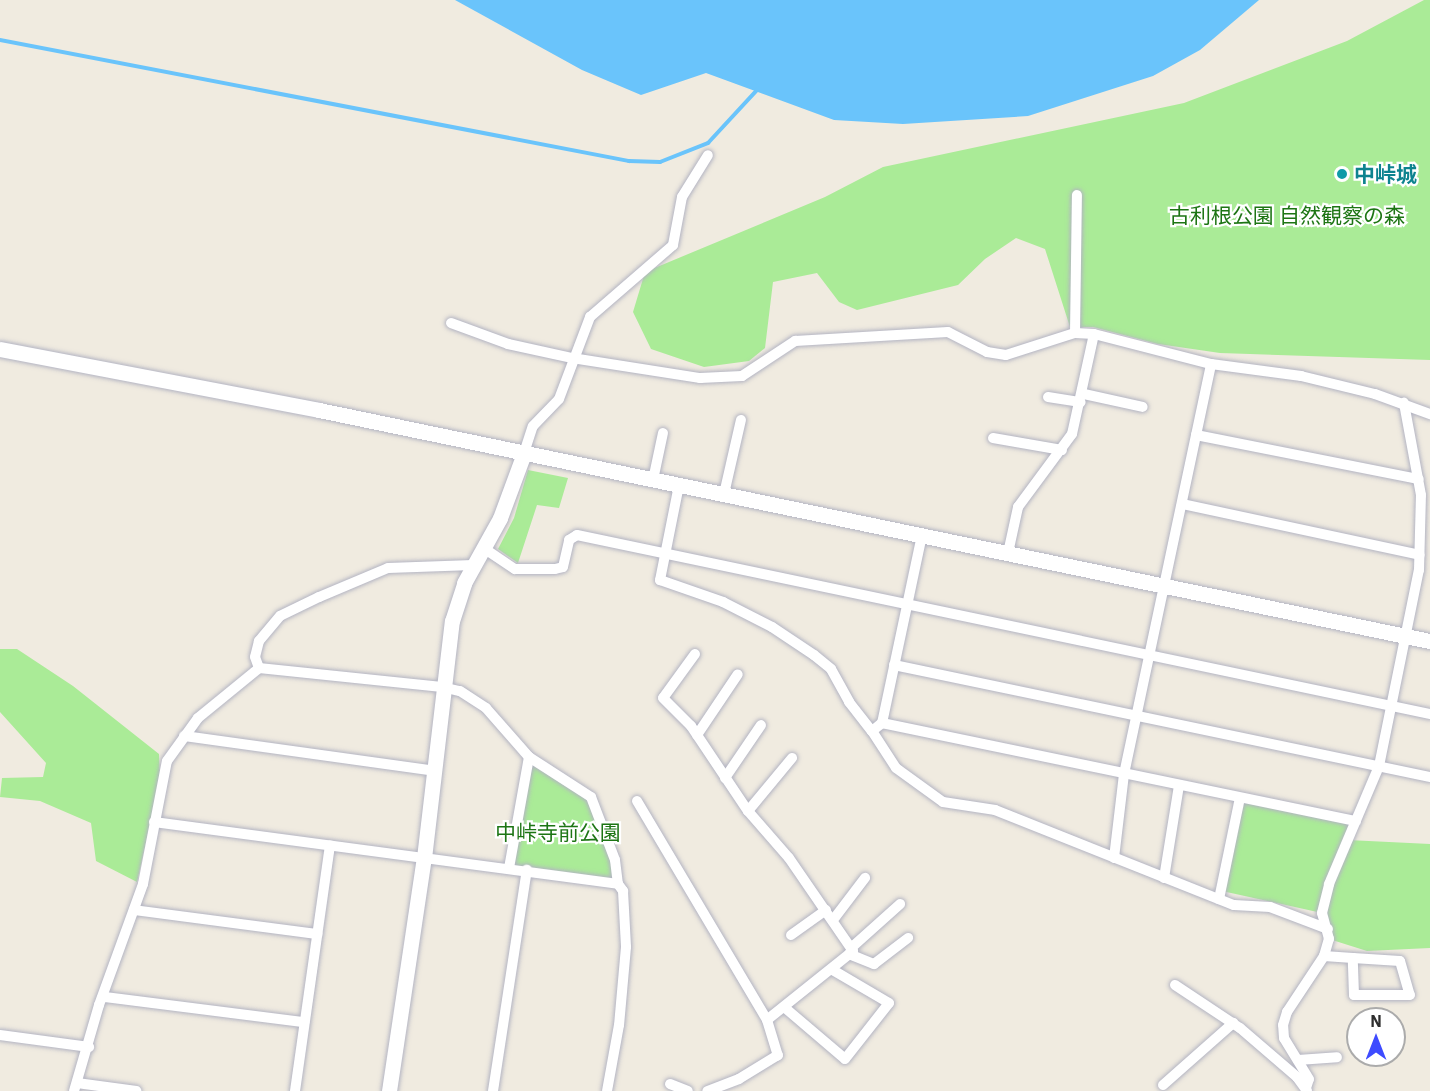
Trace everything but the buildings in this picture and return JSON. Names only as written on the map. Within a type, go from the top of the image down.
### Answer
[{"type":"street","points":[[389,1091],[424,858],[435,771],[442,687],[452,621],[473,565],[485,549],[533,426],[559,399],[572,358],[590,317],[673,244],[682,197],[708,155]]},
{"type":"street","points":[[1075,333],[1077,195]]},
{"type":"street","points":[[451,323],[508,344],[572,358],[678,375],[742,376],[795,341],[948,332],[987,352],[1006,355],[1075,333],[1094,333],[1211,364],[1301,376],[1404,403],[1430,414]]},
{"type":"street","points":[[1008,553],[1018,507],[1072,435],[1082,398],[1094,333]]},
{"type":"street","points":[[0,349],[524,453],[1430,641]]},
{"type":"street","points":[[1114,858],[1124,774],[1211,364]]},
{"type":"street","points":[[1048,397],[1082,398],[1143,407]]},
{"type":"street","points":[[1307,1090],[1309,1079],[1284,1038],[1283,1025],[1287,1012],[1324,956],[1328,929],[1322,914],[1329,884],[1379,766],[1408,636],[1406,627],[1420,555],[1419,479],[1404,403]]},
{"type":"street","points":[[724,494],[741,420]]},
{"type":"street","points":[[653,480],[663,433]]},
{"type":"street","points":[[1196,435],[1419,479]]},
{"type":"street","points":[[993,438],[1062,450]]},
{"type":"street","points":[[679,485],[660,580],[723,602],[772,627],[831,669],[849,702],[872,731],[896,768],[943,802],[995,810],[1234,905],[1270,907],[1328,929]]},
{"type":"street","points":[[1182,504],[1420,555]]},
{"type":"street","points":[[485,549],[523,570],[563,567],[568,540],[577,535],[1430,714]]},
{"type":"street","points":[[872,731],[882,723],[922,536]]},
{"type":"street","points":[[259,668],[255,651],[267,629],[280,616],[388,568],[473,565]]},
{"type":"street","points":[[695,654],[663,698],[697,735],[748,811],[789,858],[833,920],[850,951],[874,964],[908,938]]},
{"type":"street","points":[[894,665],[1430,777]]},
{"type":"street","points":[[136,1091],[76,1087],[143,884],[167,761],[198,718],[259,668],[442,687],[460,691],[486,708],[529,758],[591,796],[615,860],[618,884],[623,891],[625,966],[607,1091]]},
{"type":"street","points":[[697,735],[738,674]]},
{"type":"street","points":[[882,723],[1356,821]]},
{"type":"street","points":[[725,778],[761,725]]},
{"type":"street","points":[[184,736],[435,771]]},
{"type":"street","points":[[508,868],[529,758]]},
{"type":"street","points":[[748,811],[792,758]]},
{"type":"street","points":[[1164,878],[1179,785]]},
{"type":"street","points":[[1219,899],[1240,798]]},
{"type":"street","points":[[637,801],[767,1020],[778,1055],[740,1079],[707,1091]]},
{"type":"street","points":[[154,822],[527,870],[618,884]]},
{"type":"street","points":[[295,1091],[330,845]]},
{"type":"street","points":[[493,1091],[527,870]]},
{"type":"street","points":[[833,920],[866,878]]},
{"type":"street","points":[[767,1020],[831,969],[900,904]]},
{"type":"street","points":[[134,910],[317,934]]},
{"type":"street","points":[[791,935],[826,910]]},
{"type":"street","points":[[1324,956],[1400,961],[1410,995],[1354,995],[1353,958]]},
{"type":"street","points":[[784,1007],[845,1059],[889,1003],[831,969]]},
{"type":"street","points":[[1174,985],[1233,1023],[1307,1090]]},
{"type":"street","points":[[105,996],[304,1022]]},
{"type":"street","points":[[1163,1085],[1233,1023]]},
{"type":"street","points":[[0,1035],[88,1047]]},
{"type":"street","points":[[1298,1060],[1337,1057]]},
{"type":"street","points":[[670,1084],[688,1091]]},
{"type":"green space","name":"古利根公園 自然観察の森","points":[[1424,0],[1430,0],[1430,360],[1220,353],[1158,344],[1093,327],[1070,327],[1045,249],[1016,238],[985,259],[958,285],[857,310],[839,302],[817,273],[773,282],[765,348],[749,361],[704,367],[651,349],[633,312],[645,272],[825,197],[883,167],[1184,103],[1347,41]]},
{"type":"green space","points":[[528,470],[568,478],[559,508],[537,505],[518,563],[498,549],[514,518]]},
{"type":"green space","points":[[0,649],[17,649],[73,686],[159,754],[160,780],[137,882],[96,861],[91,823],[40,801],[0,797],[2,778],[43,777],[46,763],[0,712]]},
{"type":"green space","name":"中峠寺前公園","points":[[529,757],[591,797],[618,884],[509,868]]},
{"type":"green space","points":[[1240,798],[1356,821],[1348,840],[1430,844],[1430,948],[1367,951],[1329,939],[1322,913],[1222,891]]},
{"type":"water","points":[[455,0],[1259,0],[1200,50],[1153,76],[1028,116],[903,124],[834,120],[706,73],[641,95],[582,70]]},
{"type":"waterway","points":[[0,40],[629,161],[660,162],[708,143],[758,89]]},
{"type":"place","name":"中峠城","points":[[1342,174]]}]
